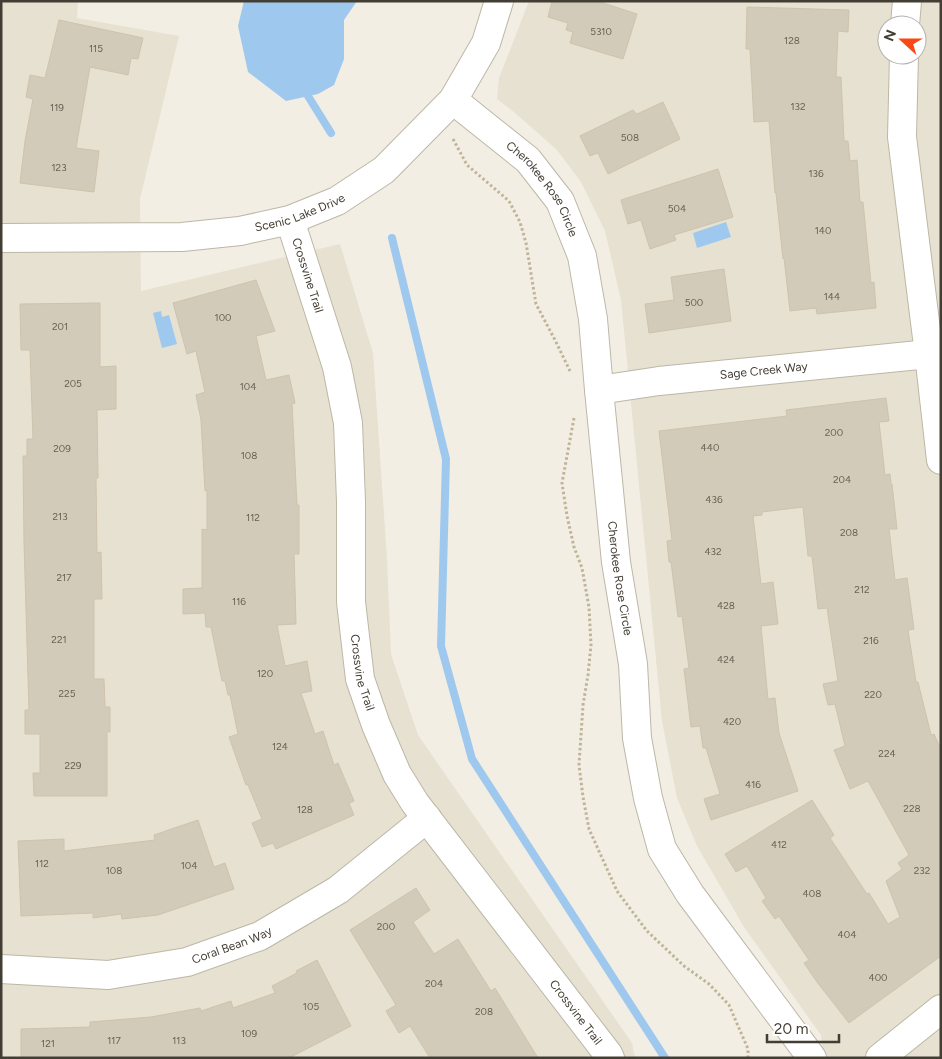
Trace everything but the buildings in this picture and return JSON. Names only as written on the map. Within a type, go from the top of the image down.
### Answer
[{"type":"street","name":"Scenic Lake Drive","points":[[1,238],[182,237],[240,232],[290,220],[337,201],[384,170],[453,100],[486,43],[499,1]]},
{"type":"street","points":[[905,15],[906,1]]},
{"type":"street","points":[[904,65],[902,136],[941,460]]},
{"type":"street","name":"Cherokee Rose Circle","points":[[453,100],[528,160],[560,202],[582,256],[593,318],[616,562],[633,664],[637,738],[648,798],[662,849],[690,894],[812,1058]]},
{"type":"street","name":"Crossvine Trail","points":[[290,220],[337,367],[348,423],[351,502],[351,602],[360,679],[376,725],[397,774],[415,803],[610,1058]]},
{"type":"street","name":"Sage Creek Way","points":[[599,390],[929,354]]},
{"type":"street","name":"Coral Bean Way","points":[[1,969],[108,975],[186,962],[233,946],[260,936],[338,890],[426,818]]},
{"type":"street","points":[[880,1058],[941,1009]]},
{"type":"path","points":[[453,140],[467,165],[509,201],[520,222],[526,243],[536,304],[572,377]]},
{"type":"path","points":[[575,417],[562,483],[567,516],[574,547],[582,568],[589,607],[591,645],[583,705],[579,766],[589,829],[617,891],[647,931],[684,966],[709,984],[729,1004],[748,1049],[748,1058]]},
{"type":"shaded area","points":[[1,1],[78,1],[77,18],[179,36],[140,199],[141,291],[340,244],[373,353],[387,559],[391,654],[418,735],[632,1043],[635,1058],[1,1058]]},
{"type":"shaded area","points":[[529,1],[941,1],[941,1058],[823,1058],[821,1035],[744,927],[697,846],[677,798],[662,721],[621,300],[605,231],[581,182],[557,150],[497,99],[499,78]]},
{"type":"water","points":[[244,1],[357,1],[344,20],[344,59],[334,85],[318,94],[286,101],[248,72],[238,26]]},
{"type":"water","points":[[726,222],[731,237],[697,248],[693,233]]},
{"type":"water","points":[[161,311],[162,317],[169,315],[177,344],[162,348],[153,313]]},
{"type":"waterway","points":[[303,88],[331,133]]},
{"type":"waterway","points":[[392,238],[446,459],[441,646],[472,759],[665,1058]]}]
